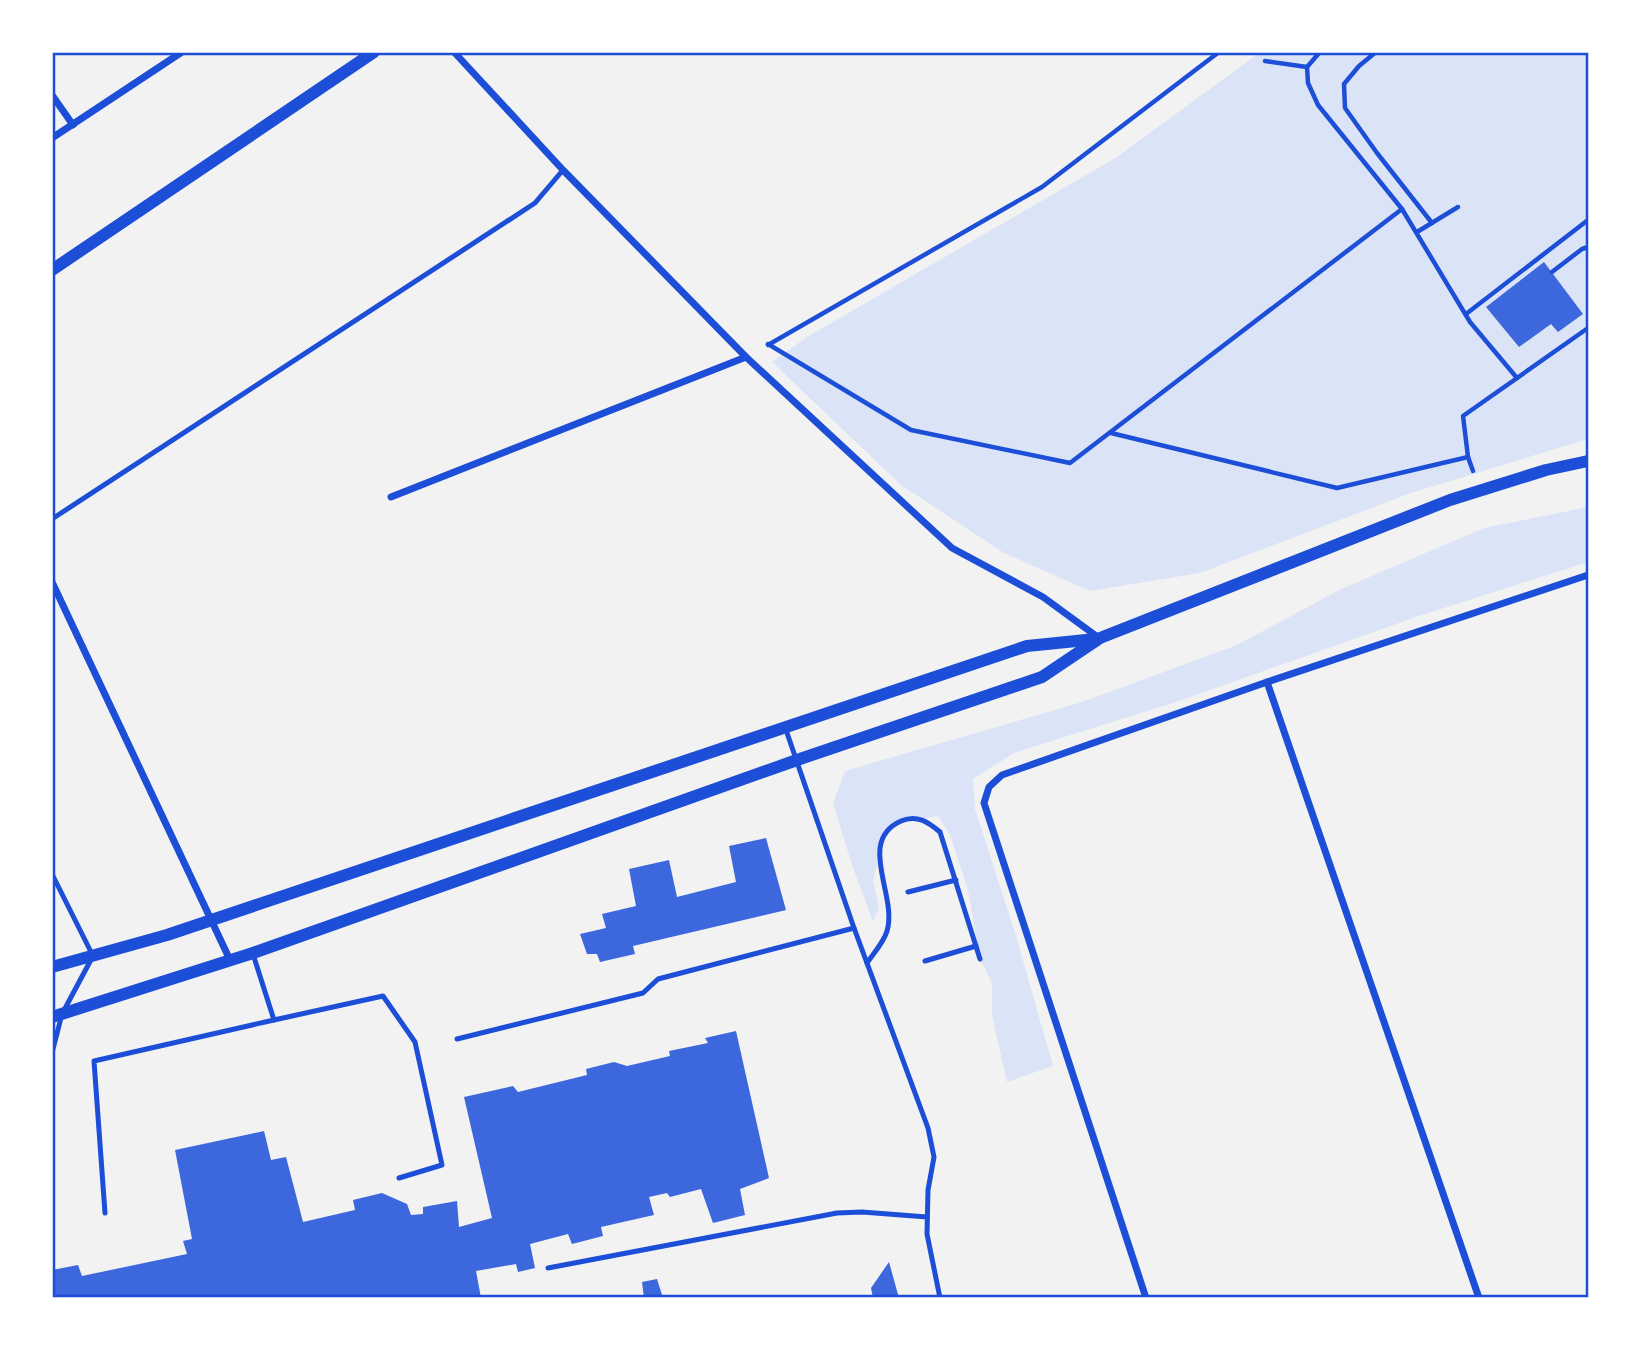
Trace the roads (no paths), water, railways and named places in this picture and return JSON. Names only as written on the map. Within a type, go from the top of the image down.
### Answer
[{"type":"street","points":[[52,138],[182,52]]},
{"type":"street","points":[[52,270],[374,52]]},
{"type":"street","points":[[454,52],[563,170],[746,357],[952,548],[1043,597],[1100,638]]},
{"type":"street","points":[[52,94],[73,125]]},
{"type":"street","points":[[391,497],[746,357]]},
{"type":"street","points":[[57,1016],[253,953],[797,760],[1042,677],[1100,638],[1437,505],[1546,470],[1588,461]]},
{"type":"street","points":[[1146,1297],[984,803],[989,787],[1002,775],[1267,682],[1588,575]]},
{"type":"street","points":[[52,582],[230,960]]},
{"type":"street","points":[[52,967],[167,935],[1027,646],[1100,638]]},
{"type":"street","points":[[1267,682],[1479,1297]]},
{"type":"lane","points":[[52,519],[534,203],[563,170]]},
{"type":"lane","points":[[785,727],[928,1128],[934,1157],[928,1190],[927,1234],[940,1297]]},
{"type":"lane","points":[[867,963],[887,932],[889,913],[879,853],[883,838],[888,829],[906,819],[926,821],[940,832],[980,959]]},
{"type":"lane","points":[[52,874],[93,956],[57,1016],[52,1053]]},
{"type":"lane","points":[[908,892],[956,880]]},
{"type":"lane","points":[[457,1040],[643,993],[658,979],[855,928]]},
{"type":"lane","points":[[925,961],[976,946]]},
{"type":"lane","points":[[253,953],[274,1020]]},
{"type":"lane","points":[[105,1213],[94,1061],[383,996],[415,1042],[442,1165],[398,1178]]},
{"type":"lane","points":[[548,1268],[837,1213],[862,1212],[927,1217]]}]
